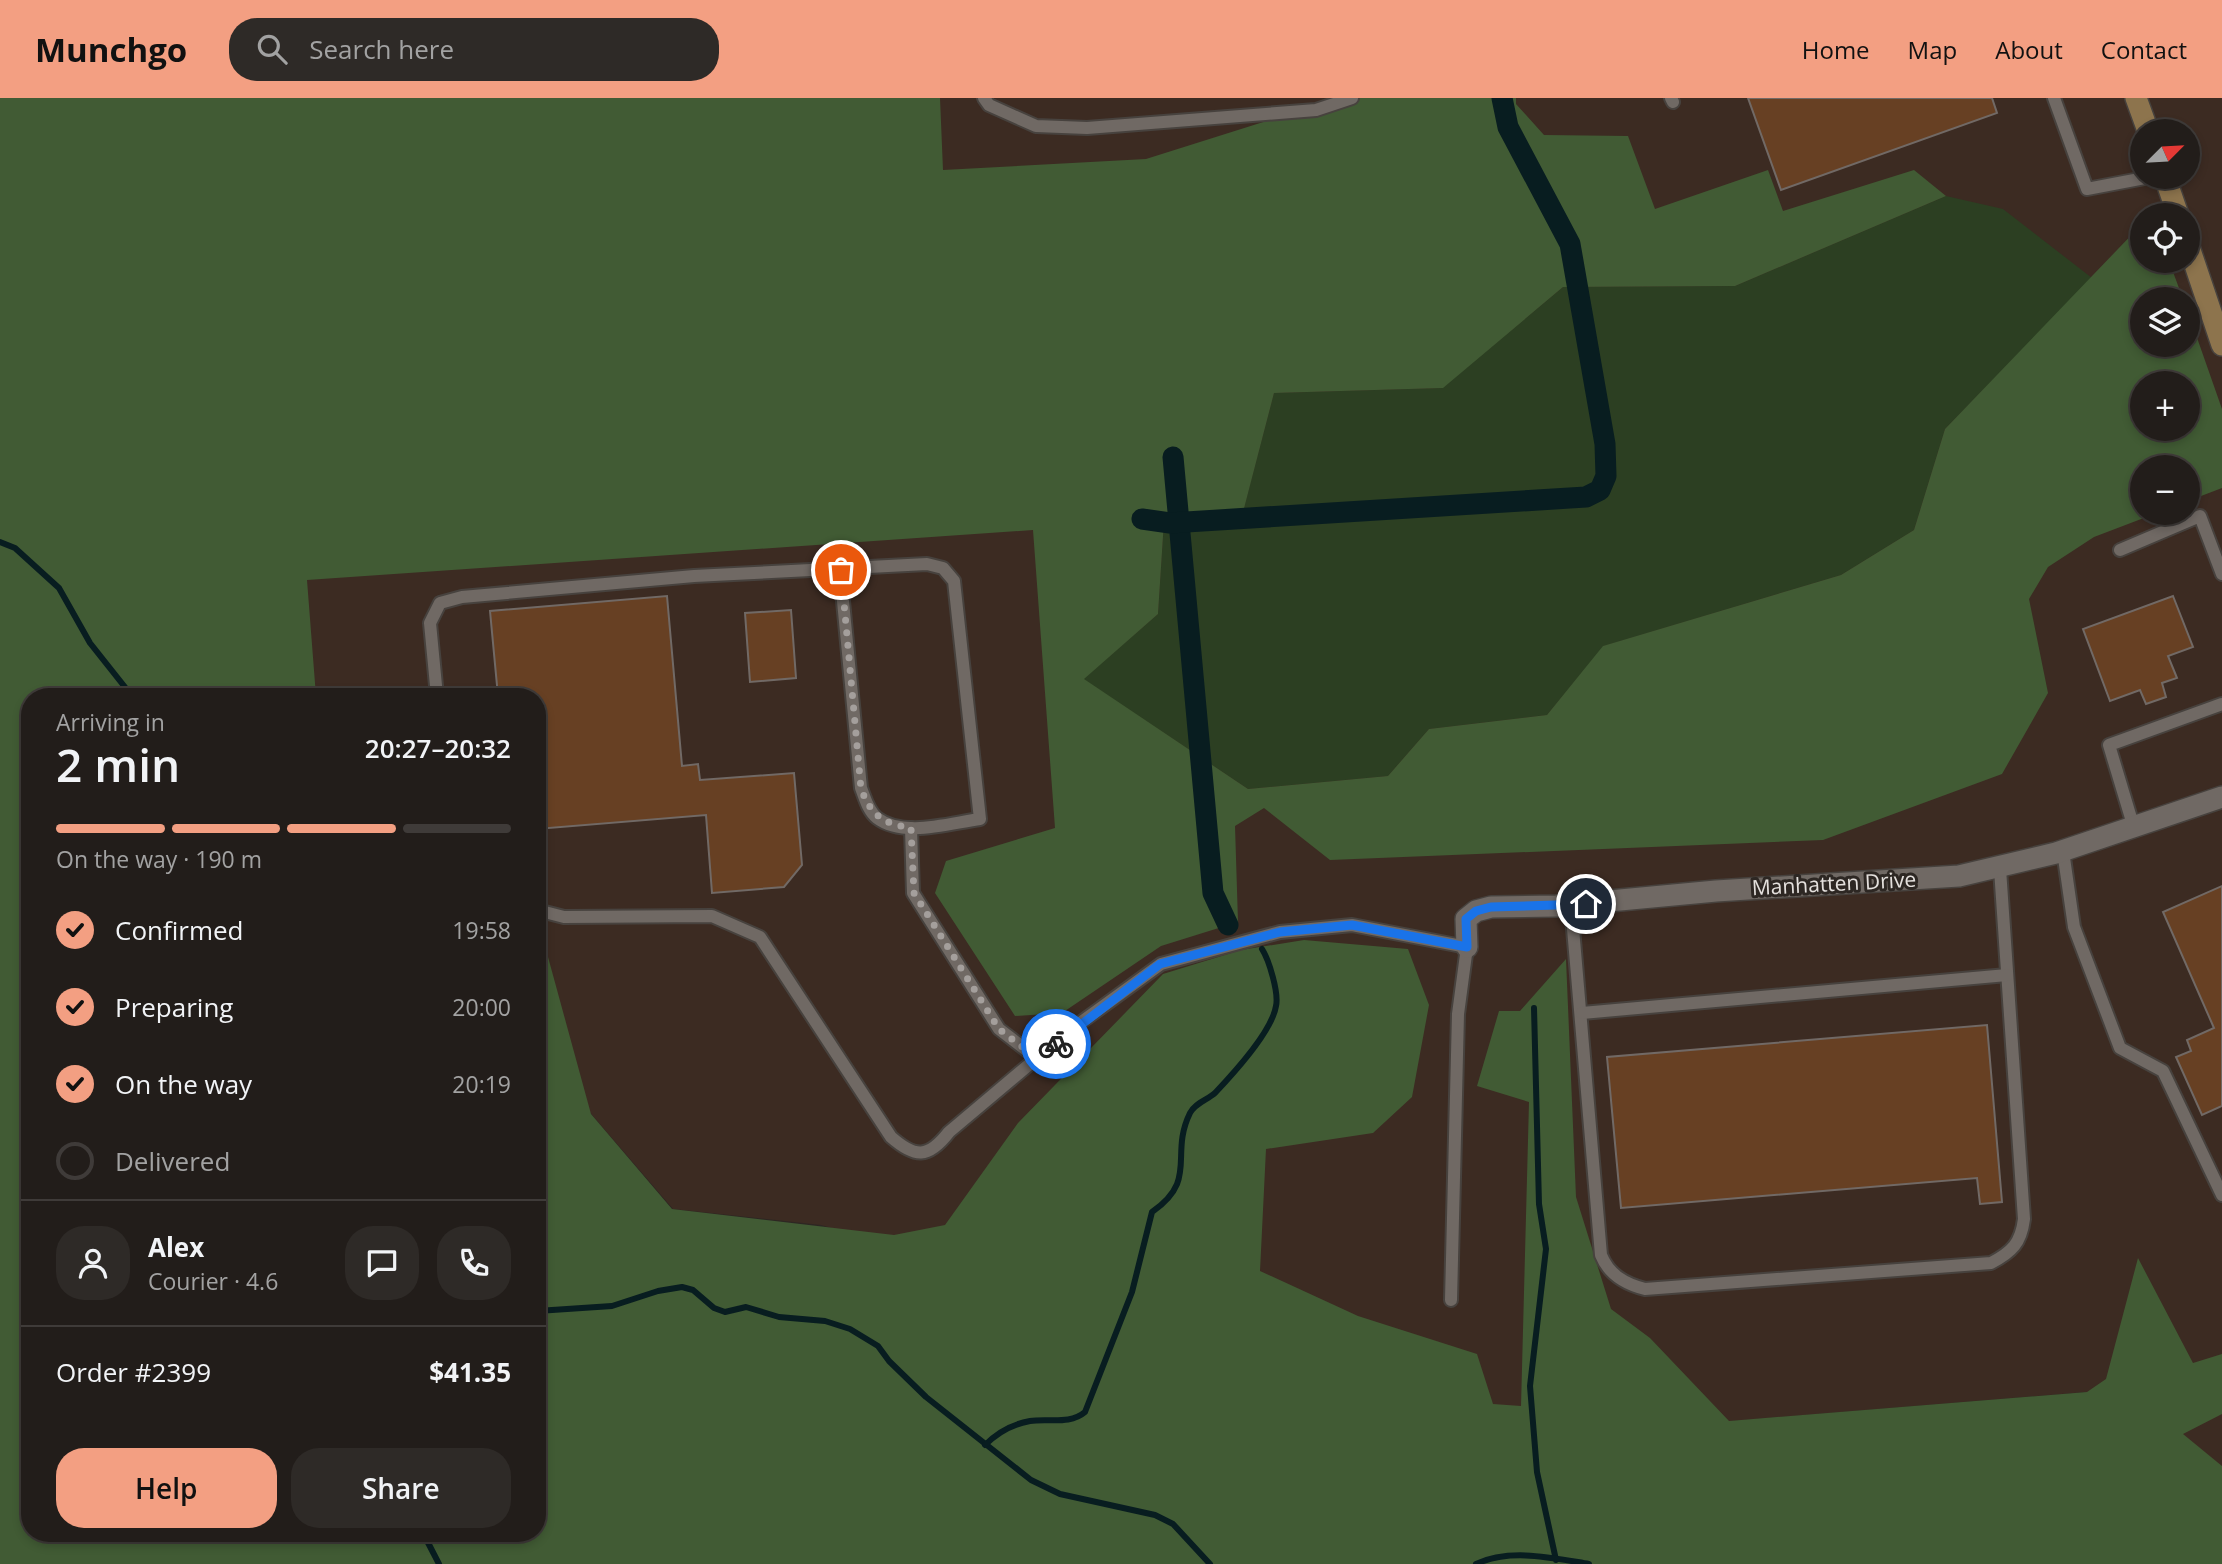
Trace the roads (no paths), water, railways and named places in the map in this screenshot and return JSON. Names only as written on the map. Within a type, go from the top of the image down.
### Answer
[{"type":"street","points":[[2136,98],[2144,119]]},
{"type":"street","points":[[2198,273],[2222,345]]},
{"type":"street","name":"Manhatten Drive","points":[[1467,947],[1466,919],[1476,911],[1491,907],[1572,905],[1695,892],[1925,879],[2000,869],[2134,828],[2222,797]]},
{"type":"lane","points":[[984,98],[989,105],[1036,125],[1087,128],[1316,110],[1352,98]]},
{"type":"lane","points":[[2054,98],[2087,189],[2130,181]]},
{"type":"lane","points":[[2120,550],[2200,516],[2222,574]]},
{"type":"lane","points":[[436,688],[430,623],[440,603],[462,597],[694,576],[927,564],[943,568],[954,581],[980,819],[911,828],[887,824],[875,817],[861,789],[841,570]]},
{"type":"lane","points":[[2134,828],[2109,745],[2222,704]]},
{"type":"lane","points":[[911,828],[914,893],[999,1029],[1038,1059]]},
{"type":"lane","points":[[2063,851],[2074,927],[2120,1048],[2163,1072],[2222,1195]]},
{"type":"lane","points":[[1572,905],[1601,1255],[1614,1275],[1628,1285],[1645,1289],[1727,1285],[1991,1263],[2007,1255],[2021,1240],[2024,1219],[2000,869]]},
{"type":"lane","points":[[546,913],[564,918],[712,916],[760,937],[891,1137],[907,1151],[922,1154],[939,1145],[949,1132],[1079,1024],[1160,964],[1280,932],[1352,925],[1467,947],[1458,1014],[1451,1300]]},
{"type":"lane","points":[[1582,1013],[2007,975]]},
{"type":"waterway","points":[[1142,519],[1170,523],[1586,497],[1600,490],[1606,476],[1605,444],[1570,244],[1508,127],[1502,98]]},
{"type":"waterway","points":[[1173,457],[1213,893],[1228,925]]},
{"type":"waterway","points":[[0,542],[15,548],[59,588],[90,643],[126,688]]},
{"type":"waterway","points":[[985,1445],[1017,1424],[1037,1420],[1066,1420],[1085,1412],[1132,1292],[1152,1212],[1175,1189],[1179,1178],[1184,1128],[1190,1113],[1215,1093],[1241,1064],[1260,1040],[1273,1016],[1276,993],[1262,949]]},
{"type":"waterway","points":[[1534,1008],[1539,1204],[1546,1249],[1530,1386],[1537,1472],[1556,1560]]},
{"type":"waterway","points":[[546,1310],[612,1306],[658,1291],[682,1287],[693,1290],[714,1308],[725,1312],[746,1307],[779,1317],[825,1321],[850,1329],[878,1346],[889,1361],[926,1397],[1031,1480],[1060,1494],[1155,1515],[1173,1524],[1210,1564]]},
{"type":"waterway","points":[[428,1542],[439,1564]]},
{"type":"waterway","points":[[1476,1564],[1517,1555],[1589,1564]]}]
